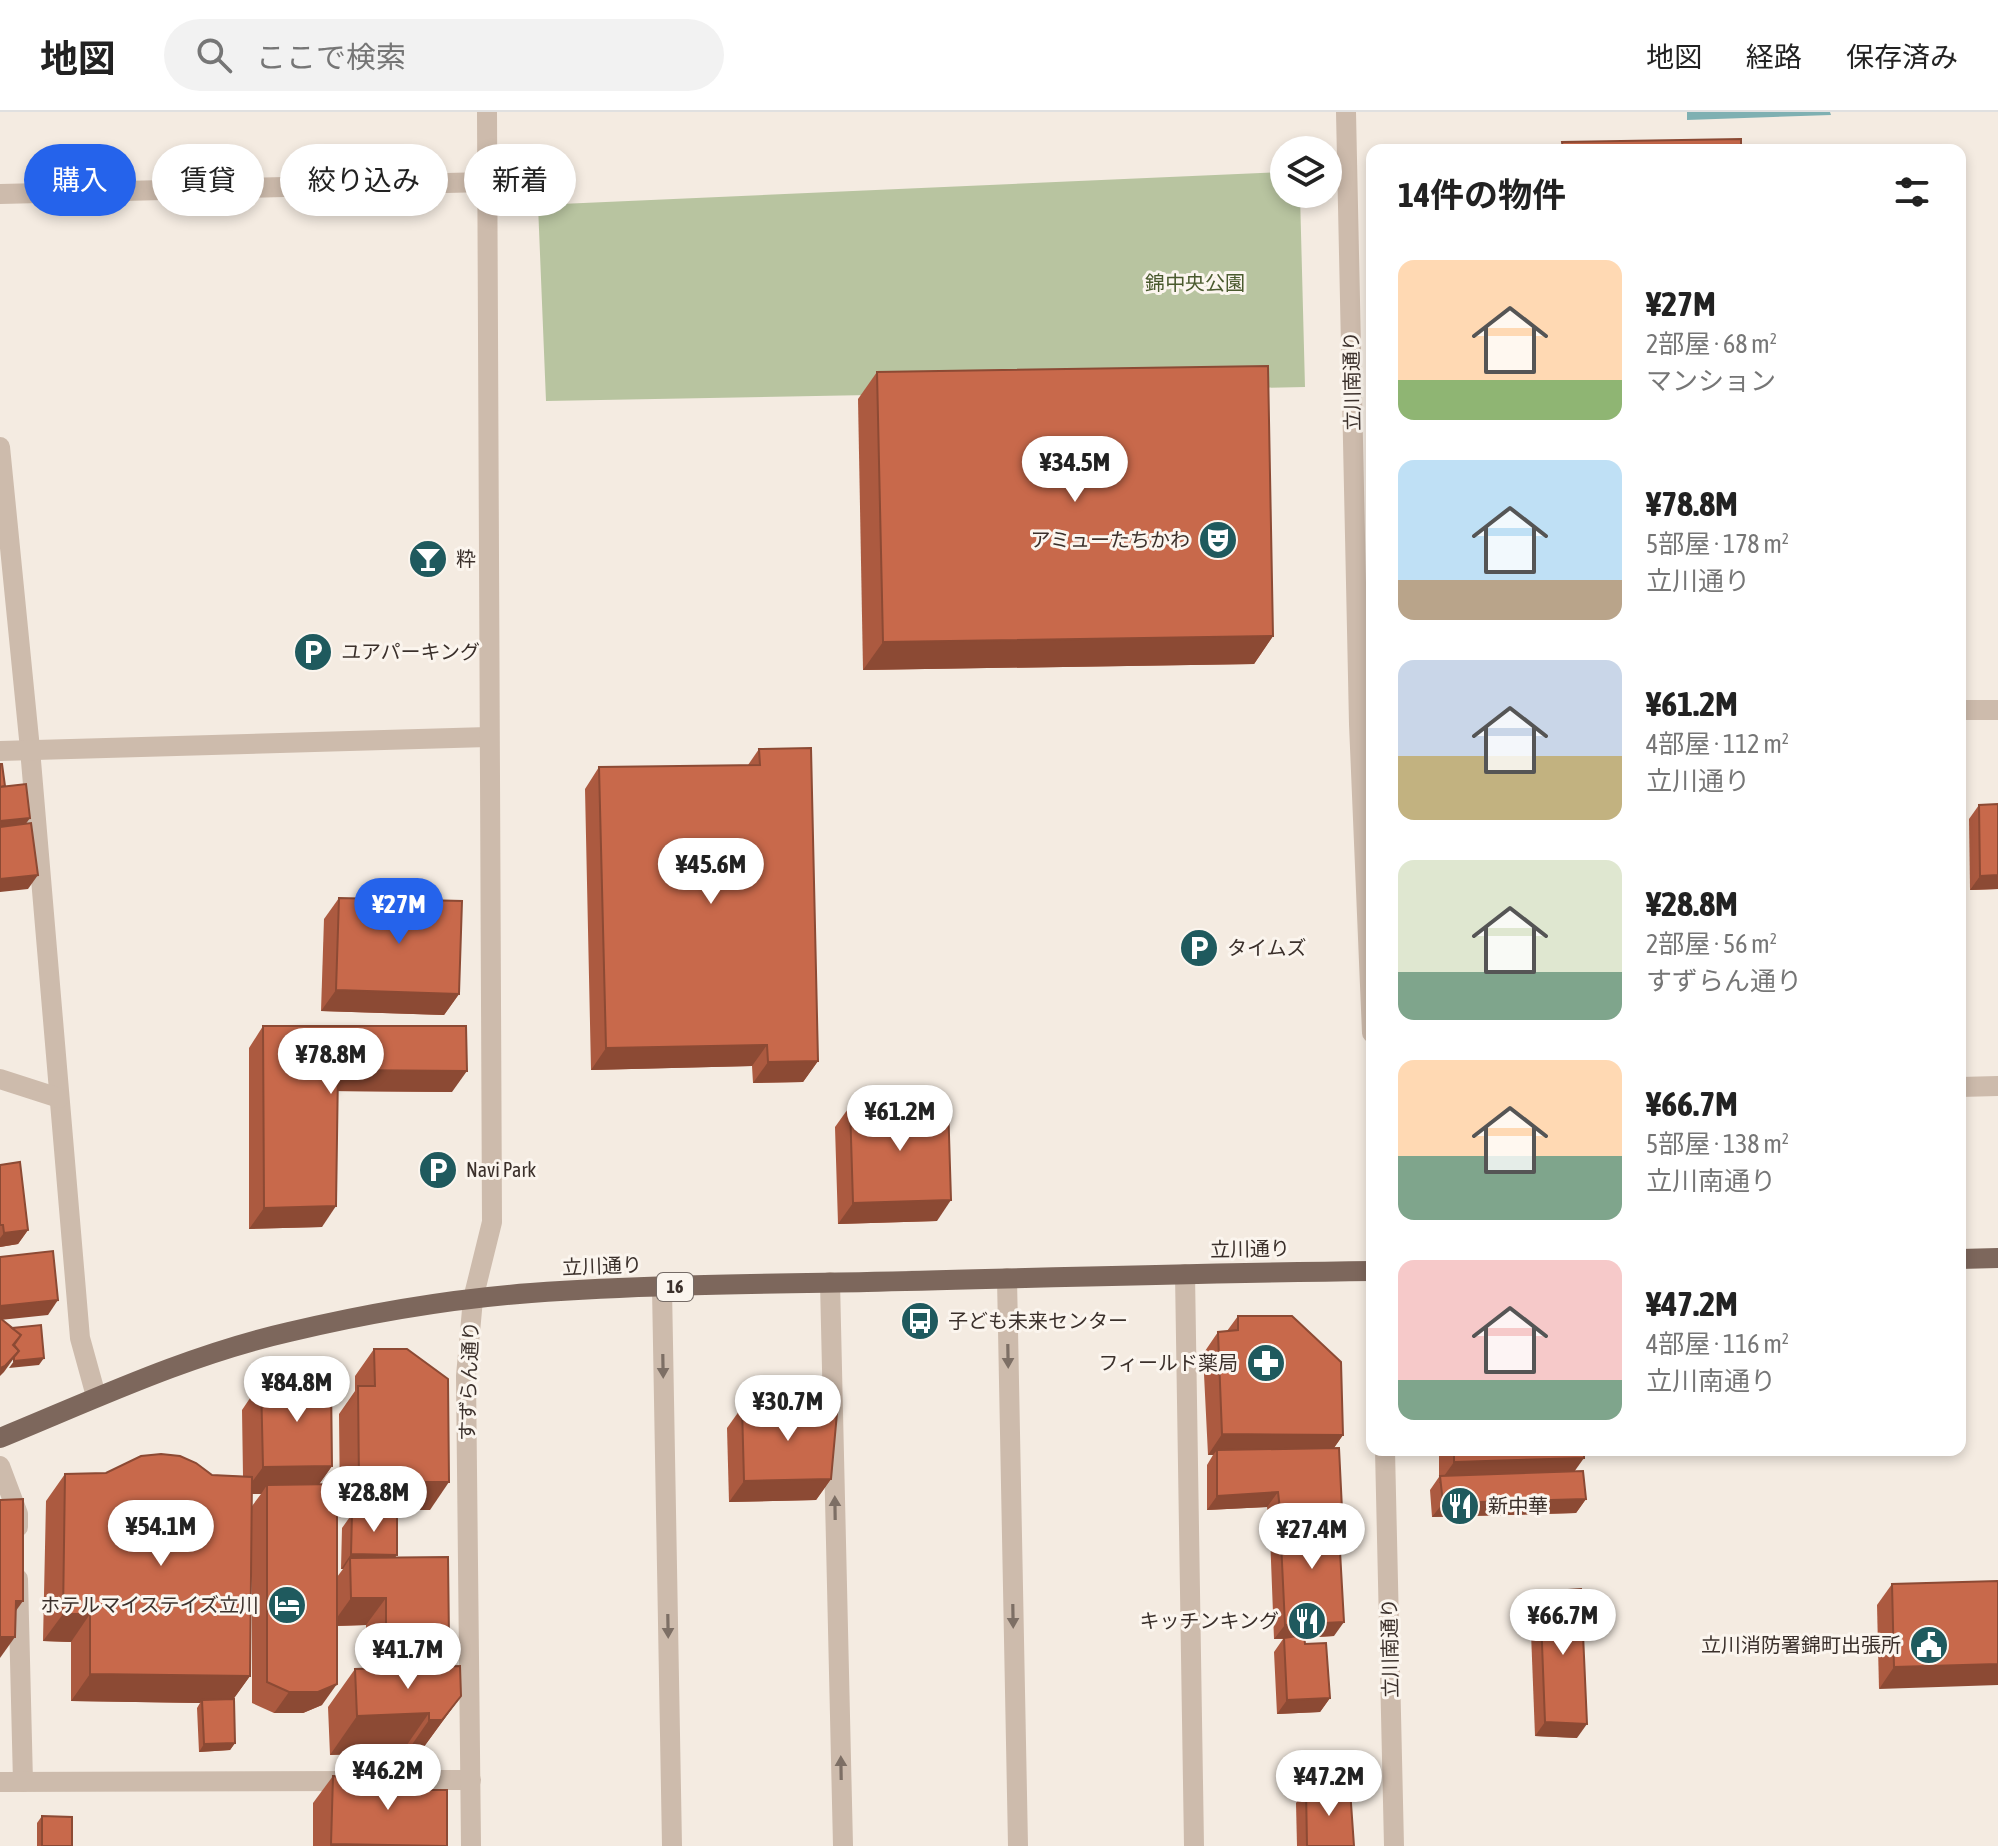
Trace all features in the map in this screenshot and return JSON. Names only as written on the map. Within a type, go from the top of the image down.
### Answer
[{"type":"main road","points":[[1966,1259],[1998,1258]]},
{"type":"main road","name":"立川通り","points":[[0,1438],[96,1396],[204,1357],[286,1332],[473,1299],[531,1293],[830,1282],[1366,1271]]},
{"type":"street","name":"すずらん通り","points":[[487,112],[487,144]]},
{"type":"street","name":"立川南通り","points":[[1346,112],[1366,724]]},
{"type":"street","points":[[0,194],[464,183]]},
{"type":"street","name":"すずらん通り","points":[[471,1846],[466,1376],[473,1299],[492,1222],[487,216]]},
{"type":"street","points":[[0,447],[30,749],[80,1338],[96,1396]]},
{"type":"street","points":[[1966,710],[1998,710]]},
{"type":"street","points":[[0,751],[488,737]]},
{"type":"street","points":[[0,1079],[59,1098]]},
{"type":"street","points":[[1966,1087],[1998,1086]]},
{"type":"street","points":[[1185,1274],[1194,1846]]},
{"type":"street","points":[[1007,1278],[1018,1846]]},
{"type":"street","points":[[830,1282],[843,1846]]},
{"type":"street","points":[[662,1288],[672,1846]]},
{"type":"street","name":"立川南通り","points":[[1385,1456],[1394,1846]]},
{"type":"street","points":[[0,1466],[18,1514],[23,1782]]},
{"type":"street","points":[[0,1782],[471,1780]]},
{"type":"green space","name":"錦中央公園","points":[[1270,173],[1270,208],[1300,208],[1305,387],[546,401],[538,216],[576,216],[576,203]]},
{"type":"water","points":[[1687,112],[1830,112],[1831,115],[1687,120]]},
{"type":"building","points":[[1741,139],[1741,144],[1562,142]]},
{"type":"building","points":[[1268,366],[1273,636],[883,642],[877,372]]},
{"type":"building","points":[[811,748],[818,1061],[768,1062],[767,1045],[606,1048],[599,767],[760,765],[759,749]]},
{"type":"building","points":[[0,764],[5,786],[0,787]]},
{"type":"building","points":[[26,784],[30,818],[0,821],[0,787]]},
{"type":"building","points":[[1998,804],[1998,875],[1980,876],[1979,805]]},
{"type":"building","points":[[31,823],[38,875],[0,879],[0,827]]},
{"type":"building","points":[[339,898],[462,901],[459,994],[336,990]]},
{"type":"building","points":[[263,1026],[466,1026],[467,1071],[338,1070],[336,1206],[264,1208]]},
{"type":"building","points":[[948,1103],[951,1200],[853,1203],[850,1106]]},
{"type":"building","points":[[20,1162],[28,1230],[4,1233],[3,1225],[0,1225],[0,1165]]},
{"type":"building","points":[[53,1251],[58,1300],[0,1306],[0,1257]]},
{"type":"building","points":[[1238,1316],[1292,1316],[1341,1362],[1343,1435],[1222,1434],[1218,1332],[1238,1330]]},
{"type":"building","points":[[0,1318],[21,1335],[13,1345],[19,1351],[0,1368]]},
{"type":"building","points":[[41,1325],[44,1358],[14,1361],[19,1351],[14,1345],[21,1335],[12,1328]]},
{"type":"building","points":[[374,1349],[407,1349],[448,1379],[449,1482],[359,1482],[358,1386],[375,1386]]},
{"type":"building","points":[[331,1381],[332,1466],[263,1467],[261,1382]]},
{"type":"building","points":[[819,1405],[837,1413],[831,1479],[744,1481],[742,1407]]},
{"type":"building","points":[[1339,1448],[1342,1509],[1280,1509],[1278,1492],[1217,1496],[1217,1450]]},
{"type":"building","points":[[141,1456],[180,1456],[212,1475],[252,1477],[250,1676],[90,1674],[90,1614],[63,1614],[65,1474],[106,1473]]},
{"type":"building","points":[[1454,1456],[1584,1456],[1584,1458],[1454,1462]]},
{"type":"building","points":[[1583,1471],[1586,1499],[1443,1503],[1440,1476]]},
{"type":"building","name":"ホテルマイステイズ立川","points":[[337,1484],[337,1684],[318,1692],[289,1692],[267,1682],[267,1485]]},
{"type":"building","points":[[23,1499],[23,1601],[16,1601],[15,1637],[0,1637],[0,1500]]},
{"type":"building","points":[[352,1514],[397,1514],[397,1555],[351,1554]]},
{"type":"building","points":[[1338,1516],[1344,1622],[1285,1625],[1280,1521]]},
{"type":"building","points":[[448,1557],[449,1641],[386,1642],[386,1598],[351,1598],[350,1558]]},
{"type":"building","points":[[1998,1581],[1998,1664],[1894,1667],[1892,1584]]},
{"type":"building","points":[[1581,1589],[1587,1724],[1545,1722],[1540,1592]]},
{"type":"building","points":[[1304,1635],[1305,1644],[1326,1643],[1330,1698],[1287,1700],[1284,1638]]},
{"type":"building","points":[[460,1666],[461,1696],[442,1720],[429,1720],[429,1713],[357,1716],[355,1669]]},
{"type":"building","points":[[234,1699],[235,1743],[204,1744],[202,1700]]},
{"type":"building","points":[[333,1776],[431,1778],[430,1790],[447,1790],[447,1846],[331,1844]]},
{"type":"building","points":[[1306,1789],[1350,1789],[1354,1846],[1307,1846]]},
{"type":"building","points":[[42,1816],[72,1817],[72,1846],[42,1846]]},
{"type":"place","name":"アミューたちかわ","points":[[1218,540]]},
{"type":"place","name":"粋","points":[[428,559]]},
{"type":"place","name":"ユアパーキング","points":[[313,652]]},
{"type":"place","name":"タイムズ","points":[[1199,948]]},
{"type":"place","name":"Navi Park","points":[[438,1170]]},
{"type":"place","name":"子ども未来センター","points":[[920,1321]]},
{"type":"place","name":"フィールド薬局","points":[[1266,1363]]},
{"type":"place","name":"新中華","points":[[1460,1506]]},
{"type":"place","name":"ホテルマイステイズ立川","points":[[287,1605]]},
{"type":"place","name":"キッチンキング","points":[[1307,1621]]},
{"type":"place","name":"立川消防署錦町出張所","points":[[1929,1645]]}]
